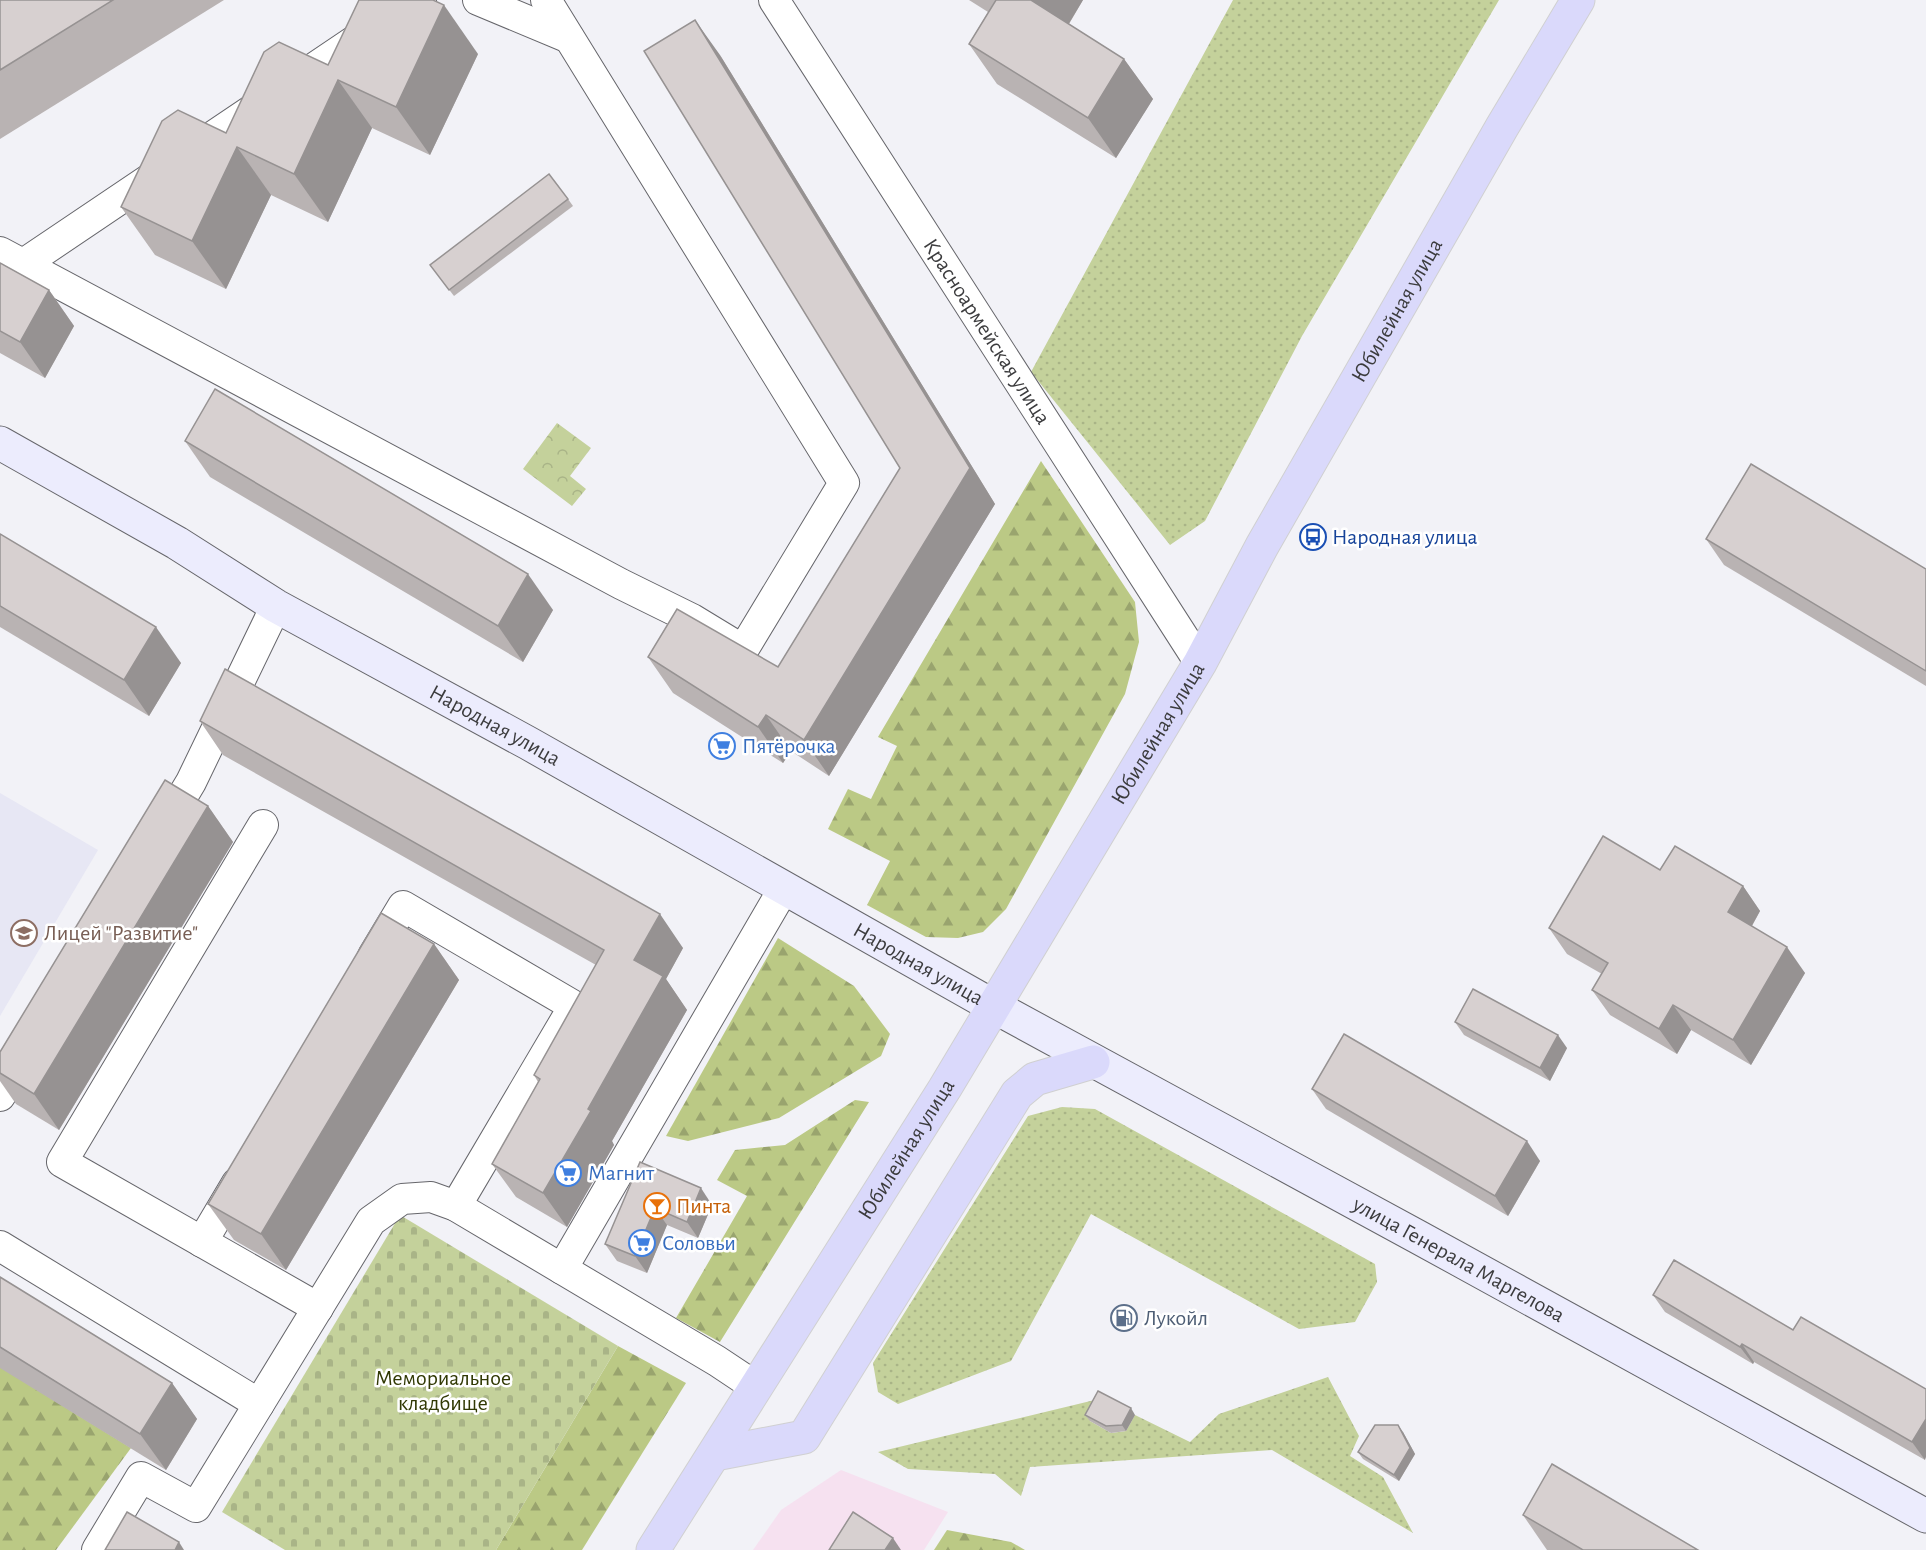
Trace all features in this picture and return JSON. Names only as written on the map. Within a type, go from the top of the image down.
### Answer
[{"type":"main road","name":"Юбилейная улица","points":[[654,1550],[945,1088],[1200,663],[1262,546],[1502,127],[1578,0]]},
{"type":"main road","points":[[715,1454],[804,1437],[1017,1094],[1035,1078],[1093,1062]]},
{"type":"street","points":[[421,0],[381,23],[11,259],[621,584],[692,619],[743,650],[844,483],[546,0]]},
{"type":"street","points":[[478,0],[569,38]]},
{"type":"street","name":"Красноармейская улица","points":[[774,0],[1200,663]]},
{"type":"street","name":"Народная улица","points":[[0,443],[177,543],[276,606],[539,748],[993,1006]]},
{"type":"street","points":[[148,853],[191,782],[276,606]]},
{"type":"street","points":[[263,825],[62,1162],[318,1308]]},
{"type":"street","points":[[562,1269],[784,888]]},
{"type":"street","points":[[360,977],[403,906],[574,1006],[456,1206]]},
{"type":"street","name":"улица Генерала Маргелова","points":[[993,1006],[1926,1516]]},
{"type":"street","points":[[0,1096],[43,1025]]},
{"type":"street","points":[[202,1242],[251,1160]]},
{"type":"street","points":[[97,1550],[141,1477],[196,1506],[371,1221],[402,1199],[431,1197],[456,1206],[717,1361],[756,1387]]},
{"type":"street","points":[[0,1246],[259,1404]]},
{"type":"shaded area","name":"Лицей \"Развитие\"","points":[[0,793],[98,850],[0,1016]]},
{"type":"shaded area","points":[[841,1470],[948,1512],[924,1550],[753,1550],[781,1510]]},
{"type":"green space","points":[[1233,0],[1499,0],[1302,336],[1205,521],[1170,545],[1031,372]]},
{"type":"green space","points":[[557,423],[591,448],[570,476],[586,489],[572,506],[523,469]]},
{"type":"green space","points":[[1041,461],[1135,602],[1139,642],[1125,694],[1006,909],[983,932],[958,938],[926,937],[867,905],[890,861],[828,829],[848,789],[871,799],[897,746],[878,737]]},
{"type":"green space","points":[[778,938],[854,986],[890,1034],[881,1056],[779,1118],[688,1141],[666,1136]]},
{"type":"green space","points":[[855,1100],[869,1102],[720,1342],[676,1318],[747,1196],[717,1180],[735,1150],[785,1145]]},
{"type":"green space","points":[[1062,1107],[1095,1109],[1375,1264],[1377,1282],[1355,1322],[1299,1329],[1091,1214],[1011,1361],[898,1404],[878,1392],[873,1363],[1028,1116]]},
{"type":"green space","name":"Мемориальное кладбище","points":[[400,1215],[618,1346],[496,1550],[285,1550],[222,1512]]},
{"type":"green space","points":[[618,1346],[686,1383],[582,1550],[496,1550]]},
{"type":"green space","points":[[0,1367],[131,1448],[56,1550],[0,1550]]},
{"type":"green space","points":[[1328,1377],[1359,1436],[1350,1456],[1383,1477],[1413,1533],[1272,1450],[1030,1467],[1021,1496],[995,1474],[908,1469],[878,1452],[1103,1398],[1090,1421],[1111,1433],[1126,1431],[1135,1415],[1190,1442],[1219,1414]]},
{"type":"green space","points":[[947,1530],[1011,1542],[1025,1550],[934,1550]]},
{"type":"building","points":[[0,0],[113,0],[0,70]]},
{"type":"building","points":[[359,0],[433,0],[444,5],[396,107],[338,80],[294,174],[237,147],[192,241],[121,207],[162,121],[178,110],[226,133],[264,52],[279,42],[328,65]]},
{"type":"building","points":[[996,0],[1031,0],[1124,59],[1088,118],[969,44]]},
{"type":"building","points":[[695,20],[970,468],[804,740],[766,715],[758,727],[648,657],[677,609],[778,667],[900,468],[644,51]]},
{"type":"building","points":[[549,174],[568,199],[449,290],[430,265]]},
{"type":"building","points":[[0,263],[49,290],[20,342],[0,331]]},
{"type":"building","points":[[215,389],[528,574],[498,626],[185,441]]},
{"type":"building","points":[[1751,464],[1926,569],[1926,671],[1706,539]]},
{"type":"building","points":[[0,534],[156,627],[124,680],[0,606]]},
{"type":"building","points":[[225,669],[660,914],[634,960],[663,976],[588,1109],[591,1111],[543,1193],[492,1164],[540,1079],[534,1075],[604,950],[200,721]]},
{"type":"building","points":[[165,780],[208,806],[34,1094],[0,1073],[0,1052]]},
{"type":"building","points":[[1603,836],[1660,870],[1675,846],[1743,886],[1728,912],[1787,947],[1733,1040],[1673,1005],[1659,1029],[1592,990],[1608,963],[1549,928]]},
{"type":"building","points":[[381,913],[434,944],[261,1234],[208,1204]]},
{"type":"building","points":[[1473,989],[1558,1035],[1540,1068],[1455,1022]]},
{"type":"building","points":[[1344,1034],[1527,1141],[1495,1196],[1312,1089]]},
{"type":"building","points":[[640,1162],[701,1188],[687,1222],[655,1208],[635,1256],[605,1244]]},
{"type":"building","points":[[1674,1260],[1793,1330],[1801,1317],[1926,1389],[1926,1419],[1912,1442],[1742,1344],[1740,1347],[1653,1295]]},
{"type":"building","points":[[0,1277],[172,1383],[140,1434],[0,1347]]},
{"type":"building","points":[[1098,1391],[1131,1408],[1122,1425],[1106,1426],[1085,1415]]},
{"type":"building","points":[[1375,1425],[1398,1425],[1410,1448],[1394,1475],[1358,1452]]},
{"type":"building","points":[[1552,1464],[1698,1550],[1583,1550],[1523,1515]]},
{"type":"building","points":[[127,1512],[179,1542],[175,1550],[105,1550]]},
{"type":"building","points":[[853,1512],[893,1538],[885,1550],[829,1550]]},
{"type":"place","name":"Народная улица","points":[[1313,537]]},
{"type":"place","name":"Пятёрочка","points":[[722,746]]},
{"type":"place","name":"Лицей \"Развитие\"","points":[[24,933]]},
{"type":"place","name":"Магнит","points":[[568,1173]]},
{"type":"place","name":"Пинта","points":[[657,1206]]},
{"type":"place","name":"Соловьи","points":[[642,1243]]},
{"type":"place","name":"Лукойл","points":[[1124,1318]]}]
